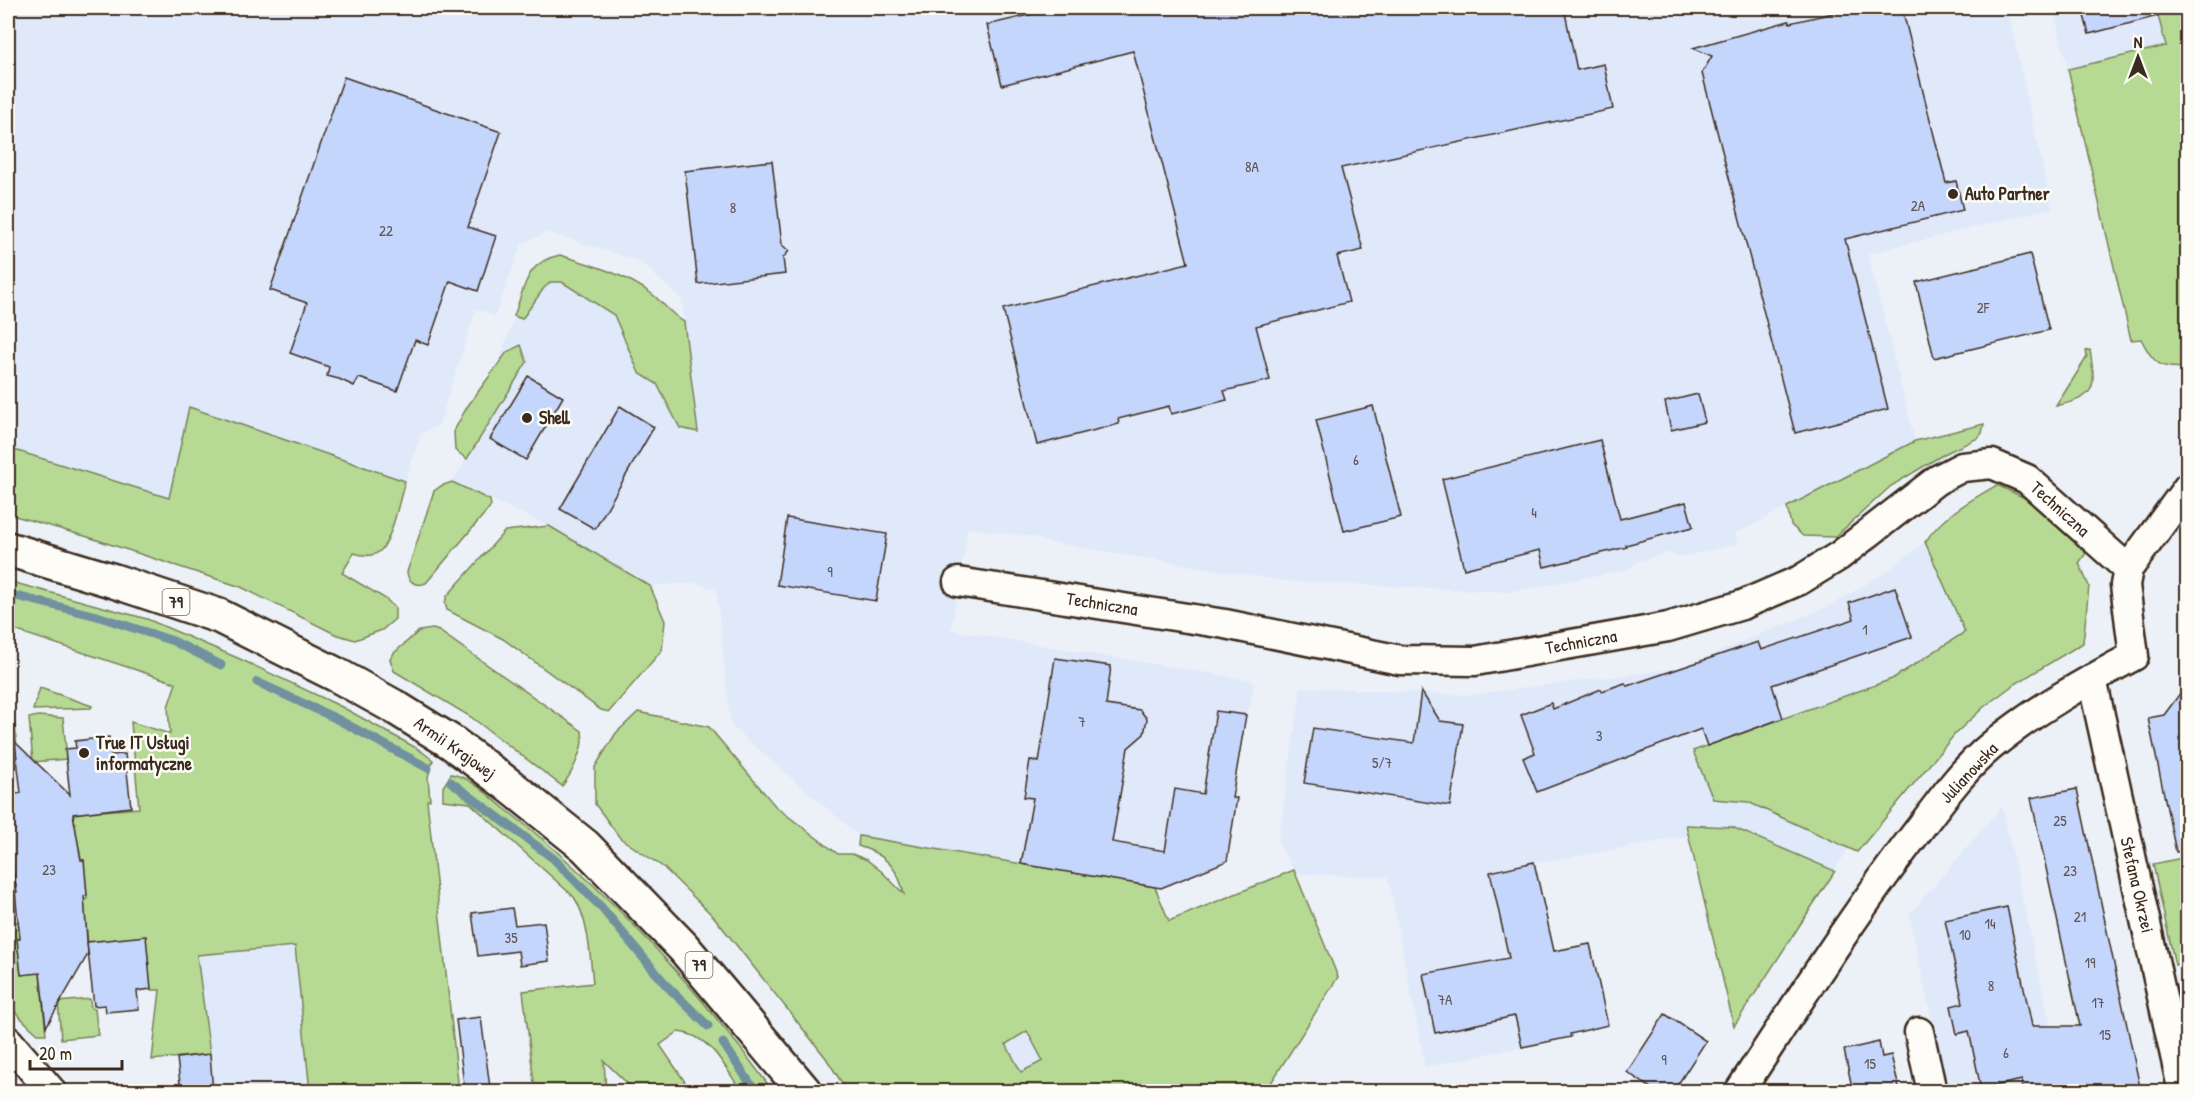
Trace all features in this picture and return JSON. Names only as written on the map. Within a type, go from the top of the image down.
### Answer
[{"type":"main road","name":"Armii Krajowej","points":[[8,549],[114,580],[219,616],[337,675],[451,742],[585,846],[683,947],[805,1092]]},
{"type":"street","name":"Techniczna","points":[[958,582],[1225,624],[1400,660],[1475,661],[1668,627],[1742,605],[1800,580],[1839,555],[1937,480],[1962,467],[1992,464],[2027,479],[2128,569]]},
{"type":"street","points":[[2128,569],[2187,487]]},
{"type":"street","name":"Julianowska","points":[[1739,1092],[1869,896],[1955,781],[1990,747],[2022,723],[2092,679],[2134,656],[2125,585],[2128,569]]},
{"type":"street","name":"Stefana Okrzei","points":[[2092,679],[2183,1092]]},
{"type":"street","points":[[1919,1032],[1932,1092]]},
{"type":"street","points":[[8,1041],[52,1092]]},
{"type":"shaded area","points":[[8,8],[2007,8],[2052,208],[1868,254],[1915,441],[1735,534],[1738,544],[1680,557],[1667,553],[1638,561],[1627,570],[1509,592],[1284,581],[1042,541],[1040,538],[968,528],[951,630],[1255,681],[1246,715],[1232,797],[1237,798],[1227,861],[1161,888],[859,836],[731,726],[716,589],[694,583],[650,586],[549,526],[452,482],[466,460],[455,450],[454,431],[467,407],[495,371],[532,268],[547,258],[560,255],[599,267],[631,281],[684,321],[682,300],[639,261],[547,232],[522,244],[495,316],[476,309],[439,425],[421,434],[405,481],[189,407],[169,498],[8,448]]},
{"type":"shaded area","points":[[2053,8],[2156,8],[2166,46],[2068,69]]},
{"type":"shaded area","points":[[1925,542],[1966,632],[1892,679],[1876,685],[1917,761],[1849,848],[1734,1026],[1688,836],[1569,858],[1534,862],[1574,1036],[1425,1067],[1388,877],[1296,874],[1278,842],[1301,687],[1468,695],[1680,668],[1833,604],[1886,572]]},
{"type":"shaded area","points":[[2002,806],[2065,1091],[1947,1091],[1909,915]]},
{"type":"shaded area","points":[[296,946],[310,1091],[213,1091],[197,955]]},
{"type":"shaded area","points":[[1027,1031],[1043,1061],[1021,1072],[1006,1043]]},
{"type":"green space","points":[[2156,8],[2187,8],[2187,367],[2178,368],[2158,363],[2149,354],[2141,339],[2131,340],[2068,69],[2166,46]]},
{"type":"green space","points":[[560,255],[631,281],[652,294],[684,322],[698,432],[680,428],[657,384],[639,373],[614,315],[562,282],[551,282],[544,288],[522,319],[514,316],[524,286],[533,270],[548,258]]},
{"type":"green space","points":[[521,345],[527,362],[467,459],[455,450],[454,431],[467,407],[507,352]]},
{"type":"green space","points":[[2090,350],[2093,374],[2091,389],[2079,399],[2056,406],[2087,357],[2086,351]]},
{"type":"green space","points":[[189,407],[405,481],[385,545],[372,555],[354,553],[342,573],[386,599],[395,608],[395,619],[382,630],[355,640],[335,634],[241,587],[88,537],[8,514],[8,448],[169,498]]},
{"type":"green space","points":[[1984,424],[1978,438],[1944,454],[1891,486],[1835,537],[1803,536],[1791,525],[1787,507],[1915,441]]},
{"type":"green space","points":[[452,482],[490,500],[491,506],[426,583],[413,583],[407,572],[434,491]]},
{"type":"green space","points":[[1997,485],[2027,499],[2056,520],[2086,553],[2079,563],[2089,586],[2083,643],[2012,686],[1985,706],[1955,734],[1857,852],[1748,802],[1713,799],[1693,751],[1892,679],[1965,632],[1925,542],[1948,516]]},
{"type":"green space","points":[[549,526],[650,586],[665,621],[662,650],[609,712],[601,710],[503,639],[447,610],[445,603],[447,596],[505,531]]},
{"type":"green space","points":[[8,581],[147,619],[342,707],[418,749],[433,760],[428,777],[430,800],[427,800],[459,1091],[310,1091],[295,946],[197,955],[210,1054],[152,1060],[160,990],[150,990],[145,937],[106,952],[82,955],[81,946],[88,945],[86,924],[79,924],[76,900],[87,899],[83,860],[70,861],[73,812],[102,806],[103,811],[139,808],[131,722],[170,734],[168,707],[176,683],[8,628]]},
{"type":"green space","points":[[433,629],[582,731],[582,745],[577,760],[562,786],[471,717],[394,671],[390,659],[394,653],[419,631]]},
{"type":"green space","points":[[40,688],[92,706],[91,708],[33,710]]},
{"type":"green space","points":[[638,712],[709,727],[776,807],[838,854],[852,854],[867,860],[904,894],[894,869],[876,853],[858,846],[859,836],[1155,887],[1169,921],[1294,870],[1338,977],[1269,1086],[1269,1091],[847,1091],[826,1058],[714,917],[663,867],[620,838],[595,804],[595,767],[616,733]],"holes":[[[1027,1031],[1043,1061],[1021,1072],[1006,1044]]]},
{"type":"green space","points":[[8,716],[14,718],[18,757],[13,758],[16,794],[8,795]]},
{"type":"green space","points":[[38,716],[63,718],[67,759],[33,762],[29,718]]},
{"type":"green space","points":[[451,774],[466,779],[486,793],[578,870],[614,905],[682,977],[773,1091],[741,1091],[716,1053],[708,1045],[689,1034],[678,1032],[660,1045],[685,1082],[676,1091],[635,1091],[604,1061],[606,1091],[535,1091],[523,991],[593,983],[586,927],[574,897],[470,803],[443,800],[443,787]]},
{"type":"green space","points":[[1686,825],[1732,827],[1835,871],[1734,1026]]},
{"type":"green space","points":[[2187,857],[2187,962],[2175,965],[2153,864]]},
{"type":"green space","points":[[29,920],[31,938],[17,939],[21,974],[40,972],[46,1034],[38,1034],[30,1027],[16,1013],[8,998],[8,923]]},
{"type":"green space","points":[[90,999],[91,1008],[95,1009],[98,1035],[61,1039],[58,1002]]},
{"type":"building","points":[[1058,8],[1564,8],[1577,70],[1604,64],[1613,109],[1341,168],[1363,250],[1337,256],[1349,302],[1256,326],[1270,380],[1224,391],[1227,400],[1171,414],[1169,406],[1118,419],[1119,424],[1037,445],[1003,309],[1188,263],[1133,51],[1002,85],[987,25]]},
{"type":"building","points":[[1855,8],[1902,8],[1946,183],[1956,181],[1963,210],[1845,239],[1888,409],[1795,433],[1702,73],[1712,56],[1693,48],[1789,21],[1790,23]]},
{"type":"building","points":[[2082,8],[2157,8],[2158,16],[2089,34]]},
{"type":"building","points":[[344,77],[501,132],[468,227],[496,236],[478,291],[450,281],[428,345],[415,340],[397,391],[359,378],[354,386],[327,376],[329,367],[290,353],[307,303],[270,290]]},
{"type":"building","points":[[772,161],[782,245],[789,251],[783,258],[785,274],[698,284],[685,171]]},
{"type":"building","points":[[2030,254],[2049,330],[1934,358],[1916,282]]},
{"type":"building","name":"Shell","points":[[528,376],[563,397],[526,460],[490,439]]},
{"type":"building","points":[[1698,394],[1705,422],[1671,430],[1665,402]]},
{"type":"building","points":[[620,406],[654,427],[595,529],[560,509]]},
{"type":"building","points":[[1373,406],[1401,517],[1344,531],[1316,420]]},
{"type":"building","points":[[1600,440],[1620,519],[1686,502],[1693,527],[1626,545],[1627,547],[1544,567],[1540,550],[1464,569],[1442,479]]},
{"type":"building","points":[[787,518],[887,534],[876,601],[777,585]]},
{"type":"building","points":[[1895,587],[1912,637],[1772,685],[1783,718],[1707,746],[1701,729],[1537,792],[1523,758],[1535,753],[1521,715],[1551,703],[1553,709],[1601,689],[1602,691],[1625,683],[1627,686],[1758,642],[1761,650],[1854,619],[1849,603]]},
{"type":"building","points":[[1055,658],[1111,666],[1106,705],[1140,710],[1147,719],[1144,734],[1128,748],[1112,842],[1165,851],[1175,789],[1203,794],[1216,711],[1246,715],[1232,798],[1237,798],[1227,861],[1161,888],[1021,864],[1033,798],[1024,797],[1030,760],[1039,762]]},
{"type":"building","points":[[2187,684],[2187,851],[2176,852],[2148,718],[2164,715]]},
{"type":"building","points":[[1421,691],[1440,721],[1463,724],[1450,806],[1304,783],[1313,728],[1414,743]]},
{"type":"building","points":[[109,737],[111,755],[125,754],[131,807],[73,814],[81,860],[84,860],[88,954],[46,1027],[40,973],[21,975],[17,939],[20,939],[15,892],[17,892],[8,839],[8,795],[21,793],[15,742],[70,795],[65,749],[76,748],[75,741]]},
{"type":"building","points":[[2077,789],[2141,1092],[2023,1092],[2022,1080],[1981,1089],[1969,1031],[1957,1034],[1951,1006],[1963,1003],[1945,920],[2007,907],[2032,1026],[2080,1026],[2031,798]]},
{"type":"building","points":[[1534,862],[1554,951],[1590,944],[1608,1025],[1570,1034],[1571,1037],[1522,1047],[1515,1016],[1435,1033],[1423,974],[1509,958],[1490,872]]},
{"type":"building","points":[[512,908],[515,925],[544,922],[549,961],[520,965],[518,951],[478,956],[472,913]]},
{"type":"building","points":[[146,936],[151,989],[137,991],[139,1009],[106,1012],[105,1005],[94,1006],[87,942]]},
{"type":"building","points":[[1665,1014],[1706,1041],[1673,1092],[1657,1092],[1627,1072]]},
{"type":"building","points":[[481,1017],[490,1088],[465,1092],[456,1020]]},
{"type":"building","points":[[1879,1042],[1882,1057],[1891,1055],[1900,1092],[1853,1092],[1844,1050]]},
{"type":"building","points":[[210,1054],[213,1092],[181,1092],[177,1058]]},
{"type":"waterway","points":[[8,594],[97,616],[173,641],[221,665]]},
{"type":"waterway","points":[[257,682],[335,718],[428,768]]},
{"type":"waterway","points":[[451,782],[554,859],[601,907],[667,986],[708,1026]]},
{"type":"waterway","points":[[723,1043],[756,1092]]},
{"type":"place","name":"Auto Partner","points":[[1953,194]]},
{"type":"place","name":"Shell","points":[[527,418]]},
{"type":"place","name":"True IT Usługi informatyczne","points":[[84,753]]}]
